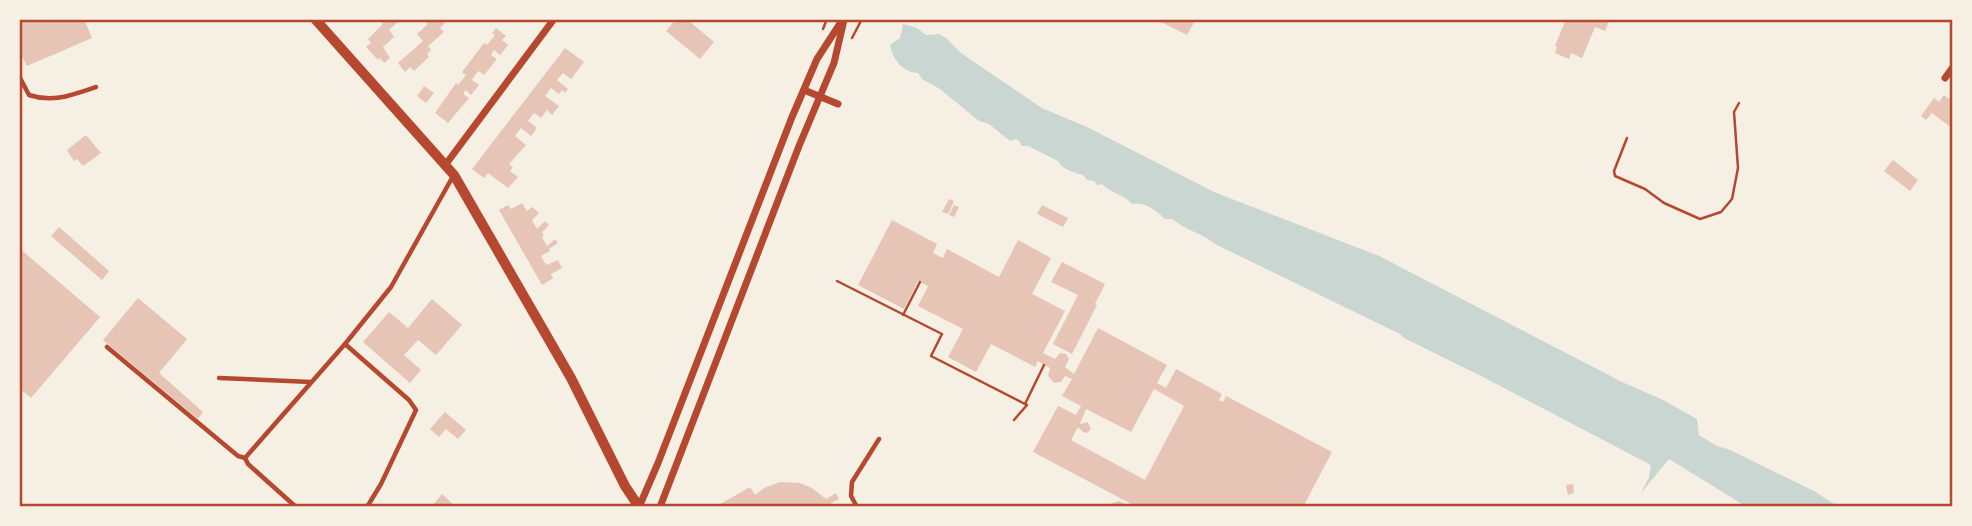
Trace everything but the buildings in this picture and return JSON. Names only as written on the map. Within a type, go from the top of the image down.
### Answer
[{"type":"street","points":[[314,19],[454,175],[570,378],[620,476],[639,507]]},
{"type":"street","points":[[446,164],[554,19]]},
{"type":"street","points":[[639,507],[804,90],[824,47],[844,19]]},
{"type":"street","points":[[660,507],[838,51],[844,19]]},
{"type":"street","points":[[1945,78],[1953,67]]},
{"type":"street","points":[[804,90],[838,104]]},
{"type":"lane","points":[[19,76],[29,95],[44,100],[96,87]]},
{"type":"lane","points":[[245,458],[391,287],[454,175]]},
{"type":"lane","points":[[345,344],[409,400],[416,410],[382,484],[367,507]]},
{"type":"lane","points":[[107,347],[238,456],[245,458],[248,464],[296,507]]},
{"type":"lane","points":[[219,378],[311,382]]},
{"type":"lane","points":[[857,507],[851,496],[852,482],[879,439]]},
{"type":"path","points":[[1627,138],[1614,172],[1615,176],[1700,219],[1721,212],[1732,200],[1738,168],[1734,112],[1739,103]]},
{"type":"path","points":[[837,281],[942,334],[931,356],[1025,404]]},
{"type":"path","points":[[903,315],[920,282]]},
{"type":"path","points":[[1014,421],[1027,405],[1025,404],[1044,365]]},
{"type":"shaded area","points":[[903,24],[917,28],[926,35],[939,34],[946,38],[961,53],[1042,108],[1087,127],[1214,192],[1379,256],[1622,382],[1663,400],[1697,419],[1699,435],[1717,446],[1814,491],[1839,507],[1747,507],[1669,459],[1641,493],[1649,477],[1649,464],[1400,334],[1217,245],[1172,219],[1165,219],[1150,207],[1132,204],[1102,184],[1097,185],[1083,175],[1065,168],[1058,161],[1028,146],[1022,146],[1016,139],[1010,141],[989,124],[979,121],[940,89],[922,79],[918,73],[899,64],[890,45],[900,38]]}]
